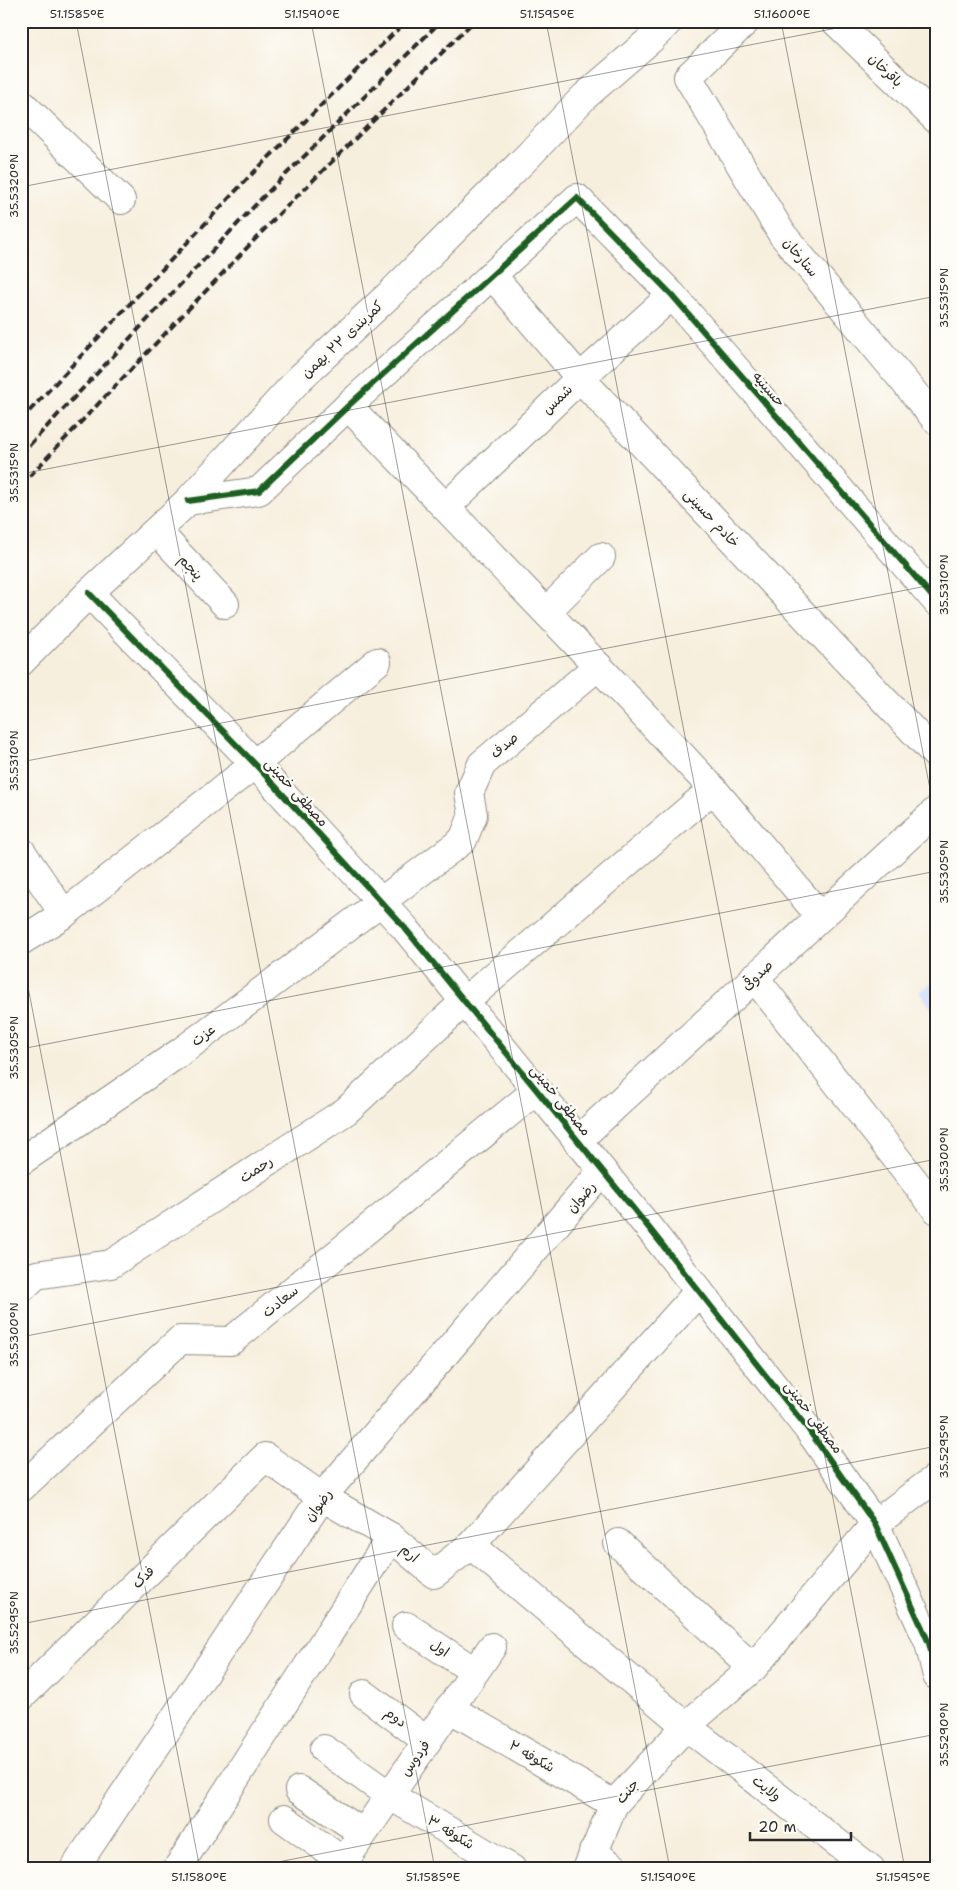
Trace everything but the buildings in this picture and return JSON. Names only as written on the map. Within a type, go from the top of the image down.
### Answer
[{"type":"street","name":"کمربندی ۲۲ بهمن","points":[[21,662],[90,593],[188,501],[300,378],[396,288],[584,97],[669,21]]},
{"type":"street","name":"ستارخان","points":[[746,21],[688,77],[782,234],[937,421]]},
{"type":"street","name":"باقرخان","points":[[835,21],[937,120]]},
{"type":"street","points":[[21,103],[121,200]]},
{"type":"street","name":"حسینیه","points":[[492,275],[577,198],[672,295],[937,602]]},
{"type":"street","points":[[188,501],[258,491],[492,275]]},
{"type":"street","name":"خادم حسینی","points":[[492,275],[580,378],[937,756]]},
{"type":"street","name":"شمس","points":[[446,507],[580,378],[672,295]]},
{"type":"street","points":[[348,406],[547,611],[713,790],[820,916]]},
{"type":"street","name":"پنجم","points":[[157,531],[224,604]]},
{"type":"street","points":[[547,611],[601,557]]},
{"type":"street","name":"مصطفی خمینی","points":[[90,593],[255,764],[404,926],[808,1429],[875,1524],[929,1642],[937,1676]]},
{"type":"street","points":[[21,941],[64,914],[255,764],[377,662]]},
{"type":"street","name":"صدف","points":[[381,903],[463,840],[473,815],[469,793],[482,764],[598,666]]},
{"type":"street","name":"رحمت","points":[[21,1289],[36,1275],[111,1264],[346,1111],[464,1002],[713,790]]},
{"type":"street","name":"صدوقی","points":[[578,1141],[937,810]]},
{"type":"street","points":[[21,851],[64,914]]},
{"type":"street","name":"عزت","points":[[21,1161],[182,1051],[381,903]]},
{"type":"street","points":[[754,977],[937,1210]]},
{"type":"street","name":"سعادت","points":[[21,1488],[180,1340],[231,1341],[537,1090]]},
{"type":"street","name":"رضوان","points":[[74,1869],[322,1497],[602,1171]]},
{"type":"street","name":"ارم","points":[[178,1869],[391,1537],[434,1574],[471,1545],[699,1291]]},
{"type":"street","name":"فدک","points":[[21,1697],[265,1457],[322,1497]]},
{"type":"street","name":"جنت","points":[[590,1860],[614,1804],[686,1726],[753,1668],[875,1524],[937,1477]]},
{"type":"street","points":[[322,1497],[391,1537]]},
{"type":"street","points":[[618,1543],[753,1668]]},
{"type":"street","name":"ولایت","points":[[471,1545],[686,1726],[871,1869]]},
{"type":"street","name":"اول","points":[[406,1626],[474,1671]]},
{"type":"street","name":"فردوس","points":[[341,1865],[492,1646]]},
{"type":"street","name":"دوم","points":[[364,1694],[427,1741]]},
{"type":"street","name":"شکوفه ۲","points":[[450,1708],[614,1804]]},
{"type":"street","name":"شکوفه ۳","points":[[324,1749],[389,1795],[512,1869]]},
{"type":"street","points":[[299,1790],[363,1833]]},
{"type":"street","points":[[284,1819],[341,1865]]},
{"type":"street","points":[[590,1860],[616,1869]]},
{"type":"shaded area","points":[[937,978],[937,1017],[919,992]]},
{"type":"railway","points":[[21,420],[246,180],[406,21]]},
{"type":"railway","points":[[21,454],[261,199],[441,21]]},
{"type":"railway","points":[[21,485],[280,213],[474,21]]},
{"type":"cycle path","points":[[188,501],[259,491],[348,406],[577,198],[672,295],[937,602]]},
{"type":"cycle path","points":[[89,593],[255,764],[404,927],[649,1228],[808,1429],[875,1524],[929,1643],[937,1676]]}]
